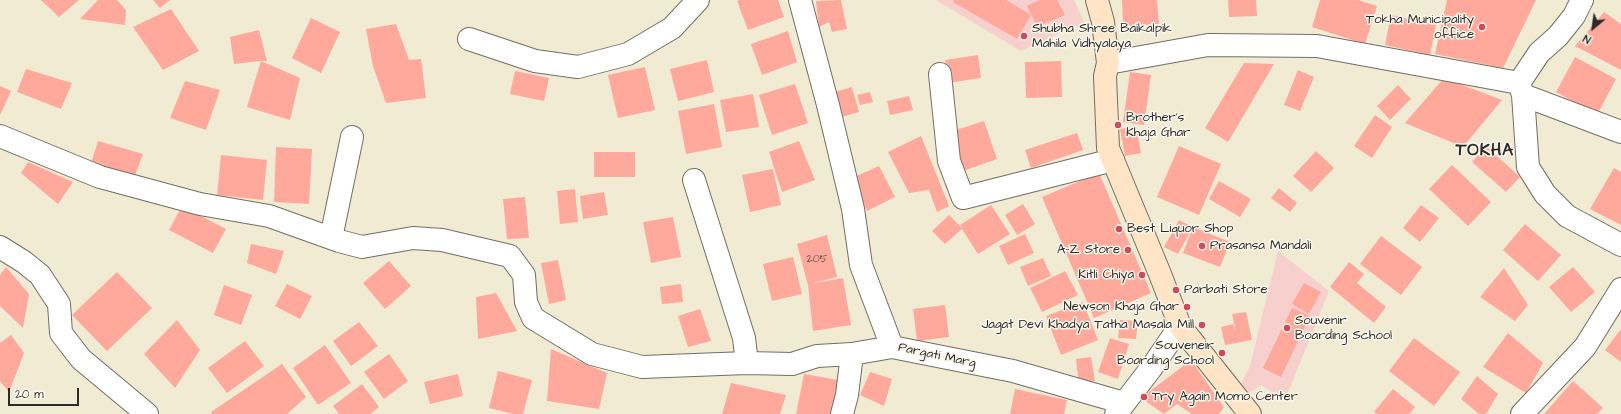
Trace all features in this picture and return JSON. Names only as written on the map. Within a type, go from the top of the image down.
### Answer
[{"type":"street","points":[[469,39],[535,61],[578,67],[628,54],[672,28],[698,0]]},
{"type":"street","points":[[800,0],[853,209],[861,265],[892,346]]},
{"type":"street","points":[[1097,0],[1103,22],[1108,63],[1105,76],[1108,148],[1180,326],[1250,414]]},
{"type":"street","points":[[1582,0],[1574,16],[1558,36],[1539,53],[1521,89],[1528,167],[1545,194],[1568,216],[1621,245]]},
{"type":"street","points":[[1108,63],[1208,45],[1317,46],[1521,89],[1621,132]]},
{"type":"street","points":[[940,74],[949,161],[963,198],[1113,160]]},
{"type":"street","name":"Pargati Marg","points":[[0,136],[100,177],[200,204],[269,216],[331,238],[362,246],[413,238],[442,240],[510,256],[524,274],[526,302],[533,318],[592,354],[642,367],[747,363],[792,364],[817,356],[852,354],[892,346],[1012,371],[1120,409]]},
{"type":"street","points":[[331,238],[352,137]]},
{"type":"street","points":[[694,180],[744,338],[747,363]]},
{"type":"street","points":[[0,249],[24,262],[40,275],[58,304],[62,333],[81,359],[147,414]]},
{"type":"street","points":[[1522,414],[1585,347],[1621,289]]},
{"type":"street","points":[[1120,409],[1152,367],[1180,326]]},
{"type":"street","points":[[842,414],[847,395],[852,354]]},
{"type":"shaded area","name":"Shubha Shree Baikalpik Mahila Vidhyalaya","points":[[936,0],[1074,0],[1084,22],[1021,51]]},
{"type":"shaded area","name":"Souvenir Boarding School","points":[[1278,251],[1329,291],[1285,400],[1261,385],[1249,393],[1240,386],[1250,366]]},
{"type":"building","points":[[41,0],[79,0],[59,17]]},
{"type":"building","points":[[98,0],[117,0],[126,10],[125,25],[80,19]]},
{"type":"building","points":[[153,0],[170,0],[160,8]]},
{"type":"building","points":[[778,0],[784,17],[748,30],[737,1]]},
{"type":"building","points":[[841,0],[847,29],[832,32],[829,22],[819,27],[816,1]]},
{"type":"building","points":[[954,0],[1006,0],[1031,15],[1017,39],[953,2]]},
{"type":"building","points":[[1039,0],[1057,0],[1065,15],[1037,27],[1027,6]]},
{"type":"building","points":[[1122,0],[1157,0],[1159,24],[1123,26]]},
{"type":"building","points":[[1228,0],[1256,0],[1257,16],[1229,17]]},
{"type":"building","name":"Tokha Municipality office","points":[[1320,0],[1358,0],[1377,6],[1365,44],[1312,27]]},
{"type":"building","name":"Tokha Municipality office","points":[[1447,0],[1536,0],[1503,68],[1435,54]]},
{"type":"building","points":[[171,9],[199,51],[163,70],[133,27]]},
{"type":"building","points":[[1604,12],[1621,24],[1621,70],[1575,46]]},
{"type":"building","points":[[1391,15],[1436,25],[1430,55],[1385,45]]},
{"type":"building","points":[[311,18],[340,32],[321,73],[292,58]]},
{"type":"building","points":[[396,24],[409,60],[421,59],[426,98],[386,103],[373,66],[366,29]]},
{"type":"building","points":[[259,30],[267,61],[234,64],[230,37]]},
{"type":"building","points":[[788,31],[797,62],[762,75],[751,44]]},
{"type":"building","points":[[978,55],[981,78],[948,83],[945,60]]},
{"type":"building","points":[[1575,57],[1616,79],[1597,115],[1556,92]]},
{"type":"building","points":[[707,60],[714,92],[678,101],[670,69]]},
{"type":"building","points":[[261,61],[300,78],[290,120],[247,107]]},
{"type":"building","points":[[1061,61],[1062,97],[1026,98],[1025,62]]},
{"type":"building","points":[[1244,63],[1274,64],[1228,142],[1205,128]]},
{"type":"building","points":[[645,67],[655,110],[618,118],[608,75]]},
{"type":"building","points":[[26,69],[72,83],[61,109],[17,92]]},
{"type":"building","points":[[1298,70],[1314,77],[1300,111],[1284,105]]},
{"type":"building","points":[[515,71],[549,78],[544,101],[510,94]]},
{"type":"building","points":[[1130,72],[1151,75],[1144,125],[1123,122]]},
{"type":"building","points":[[1444,78],[1502,100],[1463,147],[1405,123]]},
{"type":"building","points":[[185,81],[220,90],[206,130],[170,118]]},
{"type":"building","points":[[795,84],[808,123],[772,135],[759,95]]},
{"type":"building","points":[[1398,85],[1411,99],[1390,120],[1377,106]]},
{"type":"building","points":[[0,86],[11,91],[0,115]]},
{"type":"building","points":[[852,87],[859,112],[838,118],[831,93]]},
{"type":"building","points":[[870,92],[873,102],[860,105],[857,95]]},
{"type":"building","points":[[753,94],[759,127],[726,132],[720,100]]},
{"type":"building","points":[[909,96],[913,110],[890,115],[887,101]]},
{"type":"building","points":[[714,104],[722,147],[686,154],[678,111]]},
{"type":"building","points":[[1375,115],[1392,127],[1372,158],[1354,146]]},
{"type":"building","points":[[984,121],[997,159],[963,171],[950,132]]},
{"type":"building","points":[[1136,126],[1141,153],[1125,156],[1120,129]]},
{"type":"building","points":[[1077,133],[1083,150],[1031,168],[1025,150]]},
{"type":"building","points":[[921,136],[949,206],[937,212],[929,190],[909,193],[888,152]]},
{"type":"building","points":[[98,141],[143,154],[132,183],[89,170]]},
{"type":"building","points":[[799,141],[815,180],[782,192],[769,152]]},
{"type":"building","points":[[1179,146],[1221,164],[1199,215],[1157,197]]},
{"type":"building","points":[[1486,146],[1520,177],[1506,192],[1472,162]]},
{"type":"building","points":[[276,147],[312,149],[309,204],[274,202]]},
{"type":"building","points":[[1316,151],[1334,168],[1311,192],[1293,176]]},
{"type":"building","points":[[594,152],[635,152],[635,177],[594,177]]},
{"type":"building","points":[[221,155],[267,160],[263,200],[217,195]]},
{"type":"building","points":[[28,162],[73,182],[58,204],[21,173]]},
{"type":"building","points":[[1452,165],[1491,202],[1468,226],[1429,189]]},
{"type":"building","points":[[879,166],[895,197],[867,211],[852,178]]},
{"type":"building","points":[[1614,168],[1621,172],[1621,225],[1590,209]]},
{"type":"building","points":[[773,169],[781,205],[750,212],[742,175]]},
{"type":"building","points":[[1099,173],[1151,293],[1094,318],[1042,197]]},
{"type":"building","points":[[1219,181],[1251,199],[1240,217],[1209,199]]},
{"type":"building","points":[[1279,188],[1297,203],[1290,212],[1271,198]]},
{"type":"building","points":[[575,189],[578,222],[560,224],[557,191]]},
{"type":"building","points":[[604,192],[608,215],[583,219],[580,196]]},
{"type":"building","points":[[525,197],[529,238],[507,239],[503,199]]},
{"type":"building","points":[[1023,204],[1035,224],[1017,235],[1005,215]]},
{"type":"building","points":[[991,205],[1010,234],[978,254],[962,229],[945,244],[932,231],[949,215],[962,228],[960,225]]},
{"type":"building","points":[[1421,205],[1439,218],[1420,242],[1403,228]]},
{"type":"building","points":[[182,206],[226,229],[213,253],[169,230]]},
{"type":"building","points":[[673,217],[681,257],[651,263],[643,222]]},
{"type":"building","points":[[1179,220],[1193,227],[1178,254],[1164,247]]},
{"type":"building","points":[[1525,224],[1561,255],[1538,281],[1503,250]]},
{"type":"building","points":[[1193,227],[1230,242],[1220,267],[1183,253]]},
{"type":"building","points":[[1025,234],[1034,253],[1008,265],[999,246]]},
{"type":"building","points":[[827,235],[837,277],[810,284],[843,278],[851,325],[813,331],[808,285],[797,244]]},
{"type":"building","points":[[1381,236],[1422,267],[1401,295],[1360,264]]},
{"type":"building","points":[[251,244],[284,251],[276,274],[247,263]]},
{"type":"building","points":[[793,257],[802,294],[772,301],[763,264]]},
{"type":"building","points":[[1043,258],[1051,276],[1028,286],[1020,267]]},
{"type":"building","points":[[558,260],[566,300],[549,304],[541,263]]},
{"type":"building","points":[[389,261],[411,286],[385,309],[363,283]]},
{"type":"building","points":[[1349,262],[1364,274],[1357,283],[1386,307],[1374,323],[1330,287]]},
{"type":"building","points":[[6,267],[29,294],[23,328],[0,306],[0,275]]},
{"type":"building","points":[[1573,267],[1595,292],[1571,312],[1549,287]]},
{"type":"building","points":[[1504,268],[1528,305],[1515,321],[1480,297]]},
{"type":"building","points":[[1065,271],[1078,295],[1042,312],[1030,288]]},
{"type":"building","points":[[117,272],[152,308],[107,351],[72,315]]},
{"type":"building","points":[[1304,283],[1321,292],[1309,314],[1292,304]]},
{"type":"building","points":[[287,284],[312,296],[300,319],[275,306]]},
{"type":"building","points":[[681,284],[683,302],[662,304],[660,287]]},
{"type":"building","points":[[224,285],[252,295],[241,325],[214,315]]},
{"type":"building","points":[[496,293],[517,331],[478,339],[476,297]]},
{"type":"building","points":[[1083,302],[1098,340],[1061,355],[1046,316]]},
{"type":"building","points":[[945,305],[949,337],[917,341],[913,309]]},
{"type":"building","points":[[1292,308],[1310,316],[1281,377],[1263,368]]},
{"type":"building","points":[[700,309],[711,341],[688,347],[678,316]]},
{"type":"building","points":[[1246,312],[1252,340],[1225,345],[1221,327],[1233,324],[1236,332],[1232,314]]},
{"type":"building","points":[[177,320],[200,350],[175,388],[144,354]]},
{"type":"building","points":[[1120,320],[1138,321],[1136,339],[1118,338]]},
{"type":"building","points":[[359,322],[378,346],[351,366],[333,341]]},
{"type":"building","points":[[1621,329],[1621,362],[1605,350]]},
{"type":"building","points":[[1508,333],[1543,363],[1526,393],[1483,367]]},
{"type":"building","points":[[11,335],[24,353],[9,392],[0,381],[0,343]]},
{"type":"building","points":[[1110,338],[1129,344],[1118,379],[1098,372]]},
{"type":"building","points":[[1414,338],[1460,372],[1434,406],[1389,371]]},
{"type":"building","points":[[245,341],[264,366],[227,393],[208,368]]},
{"type":"building","points":[[325,345],[351,383],[318,405],[293,368]]},
{"type":"building","points":[[551,349],[607,373],[599,409],[547,401]]},
{"type":"building","points":[[389,354],[408,381],[384,399],[364,372]]},
{"type":"building","points":[[1091,357],[1095,381],[1079,383],[1076,359]]},
{"type":"building","points":[[1191,360],[1224,407],[1219,414],[1192,414],[1177,404],[1164,414],[1141,398]]},
{"type":"building","points":[[282,364],[306,397],[287,414],[212,414],[211,412]]},
{"type":"building","points":[[498,371],[532,380],[523,414],[513,414],[489,408]]},
{"type":"building","points":[[870,372],[892,379],[884,406],[860,395]]},
{"type":"building","points":[[458,374],[463,396],[430,404],[424,382]]},
{"type":"building","points":[[804,374],[838,380],[832,414],[796,414]]},
{"type":"building","points":[[1477,376],[1498,394],[1486,414],[1479,414],[1461,399]]},
{"type":"building","points":[[1573,381],[1603,408],[1597,414],[1544,414]]},
{"type":"building","points":[[731,383],[786,395],[780,414],[722,414]]},
{"type":"building","points":[[362,384],[379,407],[370,414],[339,414],[333,406]]},
{"type":"building","points":[[1015,389],[1067,400],[1064,414],[1010,414]]},
{"type":"building","points":[[1393,389],[1415,407],[1409,414],[1377,414],[1374,412]]},
{"type":"place","name":"Tokha Municipality office","points":[[1482,27]]},
{"type":"place","name":"Shubha Shree Baikalpik Mahila Vidhyalaya","points":[[1024,36]]},
{"type":"place","name":"Brother's Khaja Ghar","points":[[1118,125]]},
{"type":"place","name":"Best Liquor Shop","points":[[1119,229]]},
{"type":"place","name":"Prasansa Mandali","points":[[1202,246]]},
{"type":"place","name":"A-Z Store","points":[[1128,250]]},
{"type":"place","name":"Kitli Chiya","points":[[1142,275]]},
{"type":"place","name":"Parbati Store","points":[[1176,290]]},
{"type":"place","name":"Newson Khaja Ghar","points":[[1187,307]]},
{"type":"place","name":"Jagat Devi Khadya Tatha Masala Mill","points":[[1202,325]]},
{"type":"place","name":"Souvenir Boarding School","points":[[1287,328]]},
{"type":"place","name":"Souveneir Boarding School","points":[[1222,353]]},
{"type":"place","name":"Try Again Momo Center","points":[[1144,397]]},
{"type":"district","name":"TOKHA","points":[[1485,151]]}]
